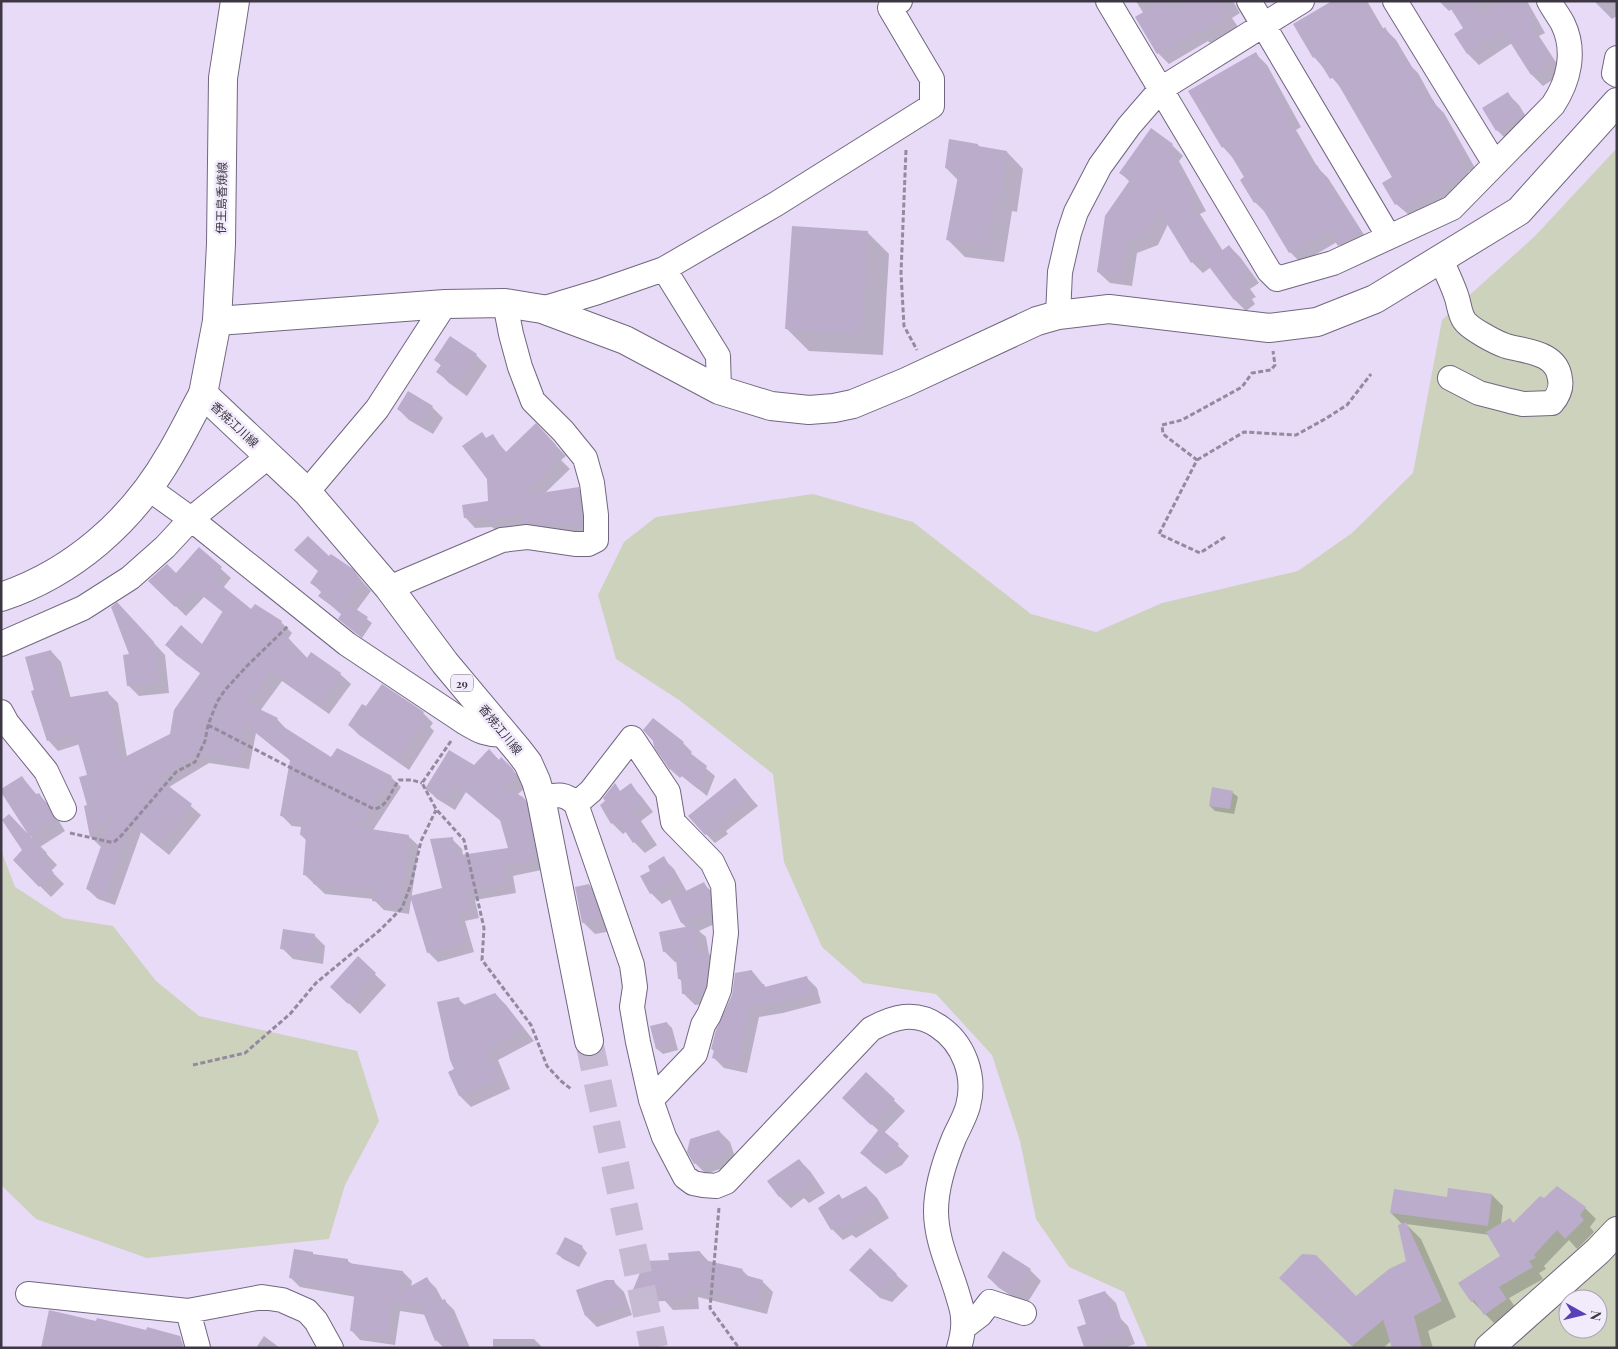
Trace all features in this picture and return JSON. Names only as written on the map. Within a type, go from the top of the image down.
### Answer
[{"type":"street","name":"伊王島香焼線","points":[[1,597],[25,589],[75,561],[103,538],[148,488],[170,456],[203,394],[216,321],[221,244],[223,78],[235,1]]},
{"type":"street","points":[[542,309],[664,269],[776,204],[932,106],[932,79],[890,8],[900,1]]},
{"type":"street","points":[[1108,1],[1269,272],[1277,279],[1333,263],[1452,208],[1554,105],[1567,78],[1571,48],[1564,25],[1549,1]]},
{"type":"street","points":[[1249,1],[1389,237]]},
{"type":"street","points":[[1058,315],[1060,272],[1076,212],[1100,166],[1129,126],[1161,89],[1302,1]]},
{"type":"street","points":[[1394,1],[1495,164]]},
{"type":"street","points":[[1617,58],[1614,73],[1617,75]]},
{"type":"street","points":[[216,321],[445,304],[505,303],[542,309],[625,340],[719,390],[771,406],[809,410],[853,404],[929,372],[1038,321],[1058,315],[1108,309],[1219,324],[1270,328],[1317,322],[1375,299],[1519,211],[1617,102]]},
{"type":"street","points":[[1441,259],[1457,297],[1464,321],[1484,336],[1504,346],[1532,352],[1551,360],[1560,372],[1561,386],[1558,396],[1552,404],[1523,404],[1479,393],[1450,378]]},
{"type":"street","points":[[664,269],[718,356],[719,390]]},
{"type":"street","points":[[389,588],[502,540],[527,537],[574,544],[588,544],[596,540],[596,515],[592,483],[585,458],[563,431],[534,401],[520,367],[505,303]]},
{"type":"street","points":[[307,492],[377,409],[445,304]]},
{"type":"street","name":"香焼江川線","points":[[203,394],[307,492],[389,588],[445,663],[506,734],[528,763],[541,798],[589,1041]]},
{"type":"street","points":[[1,644],[84,608],[130,578],[165,547],[191,519],[269,456]]},
{"type":"street","points":[[148,488],[191,519],[347,644],[464,722],[483,732],[494,735],[506,734]]},
{"type":"street","points":[[1,712],[7,723],[46,770],[64,809]]},
{"type":"street","points":[[576,804],[592,791],[632,738],[668,792],[673,822],[712,862],[723,885],[726,933],[719,990],[702,1025],[695,1054],[651,1100]]},
{"type":"street","points":[[541,798],[562,795],[570,798],[576,804],[632,965],[635,987],[632,1007],[651,1100],[664,1137],[685,1177],[693,1183],[716,1186],[726,1182],[750,1159],[871,1029],[888,1020],[907,1017],[930,1021],[950,1035],[964,1055],[969,1070],[970,1087],[968,1106],[951,1146],[939,1186],[936,1210],[938,1236],[964,1316],[961,1338]]},
{"type":"street","points":[[1489,1348],[1598,1251],[1617,1231]]},
{"type":"street","points":[[28,1294],[188,1311],[262,1297],[282,1300],[292,1302],[307,1310],[316,1321],[331,1348]]},
{"type":"street","points":[[961,1338],[990,1302],[1024,1313]]},
{"type":"street","points":[[188,1311],[198,1348]]},
{"type":"path","points":[[906,122],[901,273],[904,326],[929,372]]},
{"type":"path","points":[[1197,460],[1163,434],[1162,425],[1182,420],[1242,387],[1252,373],[1271,370],[1275,366],[1270,328]]},
{"type":"path","points":[[1225,537],[1200,553],[1158,534],[1197,460],[1244,432],[1296,435],[1325,420],[1347,405],[1371,374]]},
{"type":"path","points":[[64,809],[62,823],[69,833],[114,842],[176,772],[196,762],[205,741],[216,702],[225,690],[304,610]]},
{"type":"path","points":[[422,783],[464,722]]},
{"type":"path","points":[[208,725],[374,809],[385,804],[399,780],[412,780],[422,783],[436,809],[464,840],[484,928],[482,960],[531,1025],[547,1066],[571,1089]]},
{"type":"path","points":[[193,1065],[245,1053],[290,1014],[316,983],[380,930],[402,908],[411,884],[421,841],[436,809]]},
{"type":"path","points":[[716,1186],[719,1212],[710,1308],[739,1348]]},
{"type":"green space","points":[[1617,148],[1617,1348],[1148,1348],[1124,1292],[1069,1267],[1036,1219],[1020,1141],[992,1055],[936,994],[863,983],[822,947],[784,862],[773,774],[679,700],[616,659],[598,595],[624,542],[656,517],[813,494],[913,522],[1031,614],[1096,632],[1162,603],[1298,571],[1352,533],[1413,473],[1442,320],[1535,236]]},
{"type":"green space","points":[[1,850],[15,887],[63,918],[113,926],[156,981],[199,1016],[357,1051],[379,1121],[345,1185],[329,1239],[147,1258],[36,1219],[1,1185]]},
{"type":"building","points":[[1162,1],[1166,1],[1172,11],[1188,1],[1219,1],[1228,15],[1157,54],[1135,17]]},
{"type":"building","points":[[1332,1],[1364,1],[1381,30],[1385,27],[1405,61],[1407,60],[1430,102],[1433,100],[1465,156],[1457,161],[1465,173],[1403,210],[1398,203],[1395,205],[1382,183],[1392,177],[1334,77],[1330,79],[1316,56],[1313,58],[1293,24]]},
{"type":"building","points":[[1446,1],[1471,1],[1480,15],[1504,1],[1524,1],[1535,21],[1529,25],[1553,62],[1531,75],[1503,31],[1467,54],[1454,34],[1463,28]]},
{"type":"building","points":[[1256,52],[1291,116],[1286,119],[1314,167],[1317,165],[1360,232],[1338,246],[1328,230],[1289,253],[1258,201],[1254,203],[1240,180],[1244,177],[1225,145],[1222,148],[1188,91]]},
{"type":"building","points":[[1508,92],[1522,115],[1496,131],[1482,108]]},
{"type":"building","points":[[1151,128],[1173,144],[1169,149],[1196,200],[1190,203],[1220,252],[1229,245],[1249,272],[1240,278],[1245,286],[1242,288],[1245,293],[1234,300],[1201,256],[1191,263],[1159,211],[1147,234],[1126,242],[1121,276],[1097,272],[1105,216],[1130,180],[1119,173]]},
{"type":"building","points":[[949,139],[1007,151],[1000,196],[996,195],[987,246],[946,240],[959,171],[945,168]]},
{"type":"building","points":[[792,226],[868,231],[861,334],[785,329]]},
{"type":"building","points":[[450,336],[477,354],[456,386],[436,372],[441,365],[434,360]]},
{"type":"building","points":[[408,391],[433,406],[421,424],[397,409]]},
{"type":"building","points":[[536,423],[556,445],[552,449],[560,458],[521,496],[579,487],[582,525],[521,523],[521,514],[500,516],[490,526],[489,516],[464,518],[462,505],[488,501],[487,479],[462,446],[482,432],[486,438],[493,434],[505,453]]},
{"type":"building","points":[[308,536],[329,556],[331,554],[353,569],[361,580],[339,611],[318,596],[322,591],[310,583],[318,571],[294,550]]},
{"type":"building","points":[[199,547],[222,567],[213,578],[251,609],[255,604],[282,621],[278,627],[307,658],[311,652],[341,673],[319,705],[271,671],[247,703],[278,718],[276,722],[331,757],[337,748],[392,776],[358,827],[409,835],[399,905],[372,901],[373,891],[313,884],[314,876],[303,875],[306,836],[300,835],[302,819],[280,816],[290,760],[245,724],[239,760],[198,753],[158,778],[192,804],[158,846],[130,823],[105,896],[86,889],[112,815],[90,837],[84,806],[87,805],[79,777],[87,775],[75,732],[47,741],[31,691],[34,690],[25,657],[51,650],[64,698],[108,691],[119,760],[170,734],[174,710],[201,672],[165,645],[181,625],[202,644],[223,611],[193,587],[175,607],[148,581],[167,564],[176,573]]},
{"type":"building","points":[[117,602],[154,642],[158,682],[127,686],[123,655],[129,654],[111,607]]},
{"type":"building","points":[[348,604],[368,617],[357,634],[338,619]]},
{"type":"building","points":[[382,684],[424,712],[420,717],[425,720],[398,761],[348,725],[362,704],[366,706]]},
{"type":"building","points":[[653,718],[684,742],[681,746],[707,766],[698,789],[672,768],[670,770],[654,747],[653,741],[643,730]]},
{"type":"building","points":[[489,749],[499,760],[501,757],[517,776],[505,787],[523,797],[526,801],[537,859],[504,866],[506,883],[465,890],[470,908],[456,911],[465,942],[427,953],[410,896],[442,888],[430,839],[453,837],[454,856],[508,848],[500,820],[455,783],[444,801],[425,789],[449,750],[474,765]]},
{"type":"building","points":[[22,776],[34,795],[39,793],[55,819],[30,836],[47,853],[41,859],[54,873],[39,887],[13,860],[22,850],[2,820],[9,814],[28,834],[1,792],[1,789]]},
{"type":"building","points":[[735,778],[750,797],[718,822],[721,826],[705,835],[688,816]]},
{"type":"building","points":[[615,783],[620,791],[631,783],[643,801],[631,809],[647,834],[633,843],[617,819],[611,824],[600,805],[605,801],[603,798]]},
{"type":"building","points":[[1212,787],[1233,791],[1230,809],[1209,806]]},
{"type":"building","points":[[664,856],[676,879],[650,894],[640,876],[650,871],[648,866]]},
{"type":"building","points":[[704,882],[710,894],[708,899],[711,910],[681,923],[670,899]]},
{"type":"building","points":[[589,884],[602,920],[582,923],[575,887]]},
{"type":"building","points":[[695,925],[700,951],[708,951],[706,987],[703,993],[682,994],[681,979],[678,979],[675,949],[663,952],[659,932]]},
{"type":"building","points":[[283,929],[315,934],[312,953],[280,949]]},
{"type":"building","points":[[358,956],[376,973],[348,1004],[330,987]]},
{"type":"building","points":[[752,970],[755,985],[764,984],[765,987],[807,976],[811,993],[749,1007],[738,1064],[712,1058],[714,1050],[711,1049],[716,1030],[732,995],[735,973]]},
{"type":"building","points":[[495,993],[524,1029],[487,1049],[500,1078],[459,1096],[448,1072],[454,1069],[450,1060],[437,1002],[459,997],[461,1006]]},
{"type":"building","points":[[667,1022],[674,1045],[656,1049],[650,1026]]},
{"type":"building","points":[[866,1072],[895,1099],[871,1125],[842,1098]]},
{"type":"building","points":[[880,1128],[899,1144],[891,1155],[874,1163],[860,1153]]},
{"type":"building","points":[[719,1130],[726,1152],[694,1164],[687,1152],[690,1139]]},
{"type":"building","points":[[799,1159],[815,1181],[797,1193],[793,1187],[779,1197],[767,1181]]},
{"type":"building","points":[[866,1186],[879,1206],[844,1228],[841,1224],[831,1230],[818,1208],[839,1194],[842,1199]]},
{"type":"building","points":[[1557,1186],[1586,1207],[1580,1215],[1584,1220],[1565,1239],[1557,1230],[1534,1255],[1536,1258],[1529,1261],[1533,1267],[1499,1287],[1507,1299],[1484,1315],[1474,1300],[1471,1302],[1458,1283],[1500,1256],[1486,1232],[1510,1218],[1513,1223],[1540,1196],[1544,1198]]},
{"type":"building","points":[[1448,1188],[1492,1194],[1488,1226],[1390,1213],[1394,1189],[1447,1197]]},
{"type":"building","points":[[1406,1222],[1442,1301],[1414,1316],[1422,1348],[1392,1348],[1383,1320],[1352,1346],[1279,1278],[1302,1254],[1316,1255],[1356,1296],[1389,1269],[1406,1261],[1398,1225]]},
{"type":"building","points":[[565,1237],[583,1246],[574,1263],[556,1254]]},
{"type":"building","points":[[870,1248],[897,1274],[881,1292],[868,1287],[849,1270]]},
{"type":"building","points":[[294,1249],[348,1259],[348,1263],[403,1271],[400,1292],[427,1277],[440,1301],[445,1299],[465,1348],[445,1348],[441,1339],[435,1341],[421,1307],[391,1302],[387,1336],[350,1331],[355,1290],[289,1278]]},
{"type":"building","points":[[700,1251],[700,1259],[743,1269],[741,1274],[763,1280],[756,1304],[688,1286],[688,1298],[661,1299],[661,1291],[632,1292],[645,1261],[669,1260],[668,1253]]},
{"type":"building","points":[[1003,1251],[1031,1269],[1015,1295],[987,1277]]},
{"type":"building","points":[[606,1280],[614,1280],[622,1304],[585,1316],[576,1290]]},
{"type":"building","points":[[1105,1291],[1114,1315],[1118,1313],[1124,1333],[1084,1347],[1077,1327],[1086,1324],[1078,1300]]},
{"type":"building","points":[[49,1310],[96,1321],[97,1318],[146,1330],[147,1327],[180,1336],[184,1348],[41,1348]]},
{"type":"tunnel","points":[[589,1041],[654,1348]]}]
